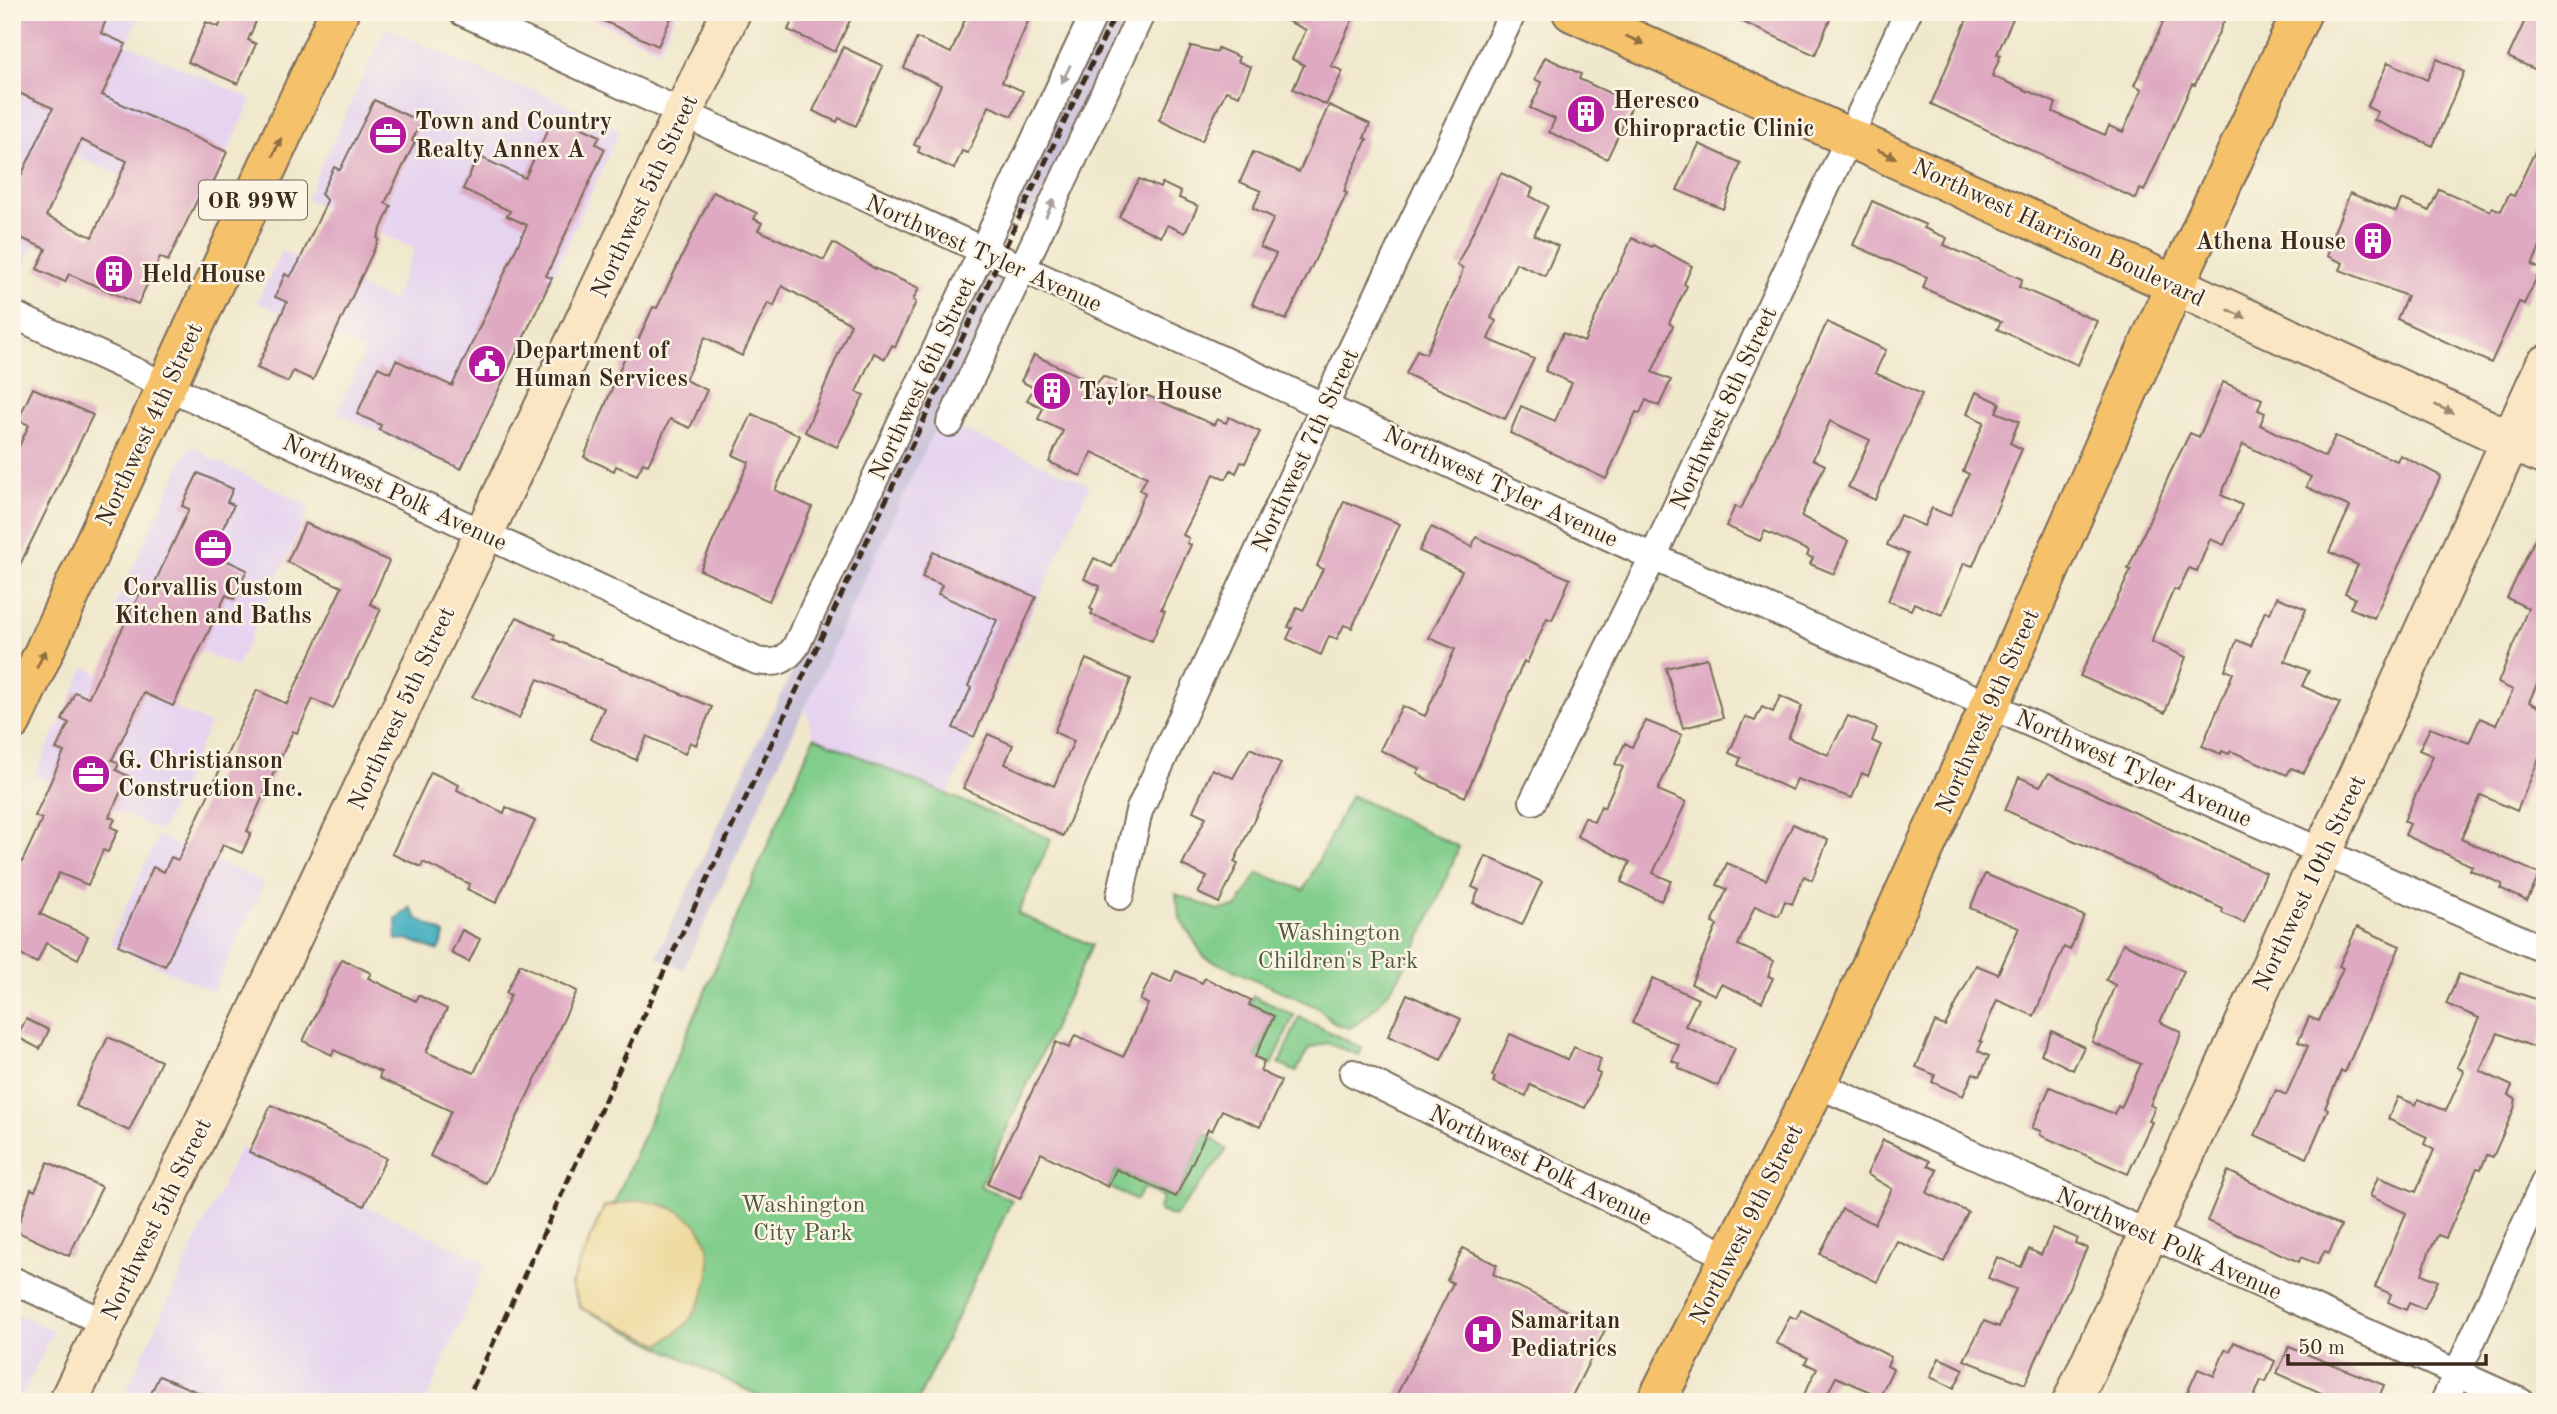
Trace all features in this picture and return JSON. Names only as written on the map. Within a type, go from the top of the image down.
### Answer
[{"type":"main road","name":"Northwest 4th Street","points":[[12,721],[339,12]]},
{"type":"main road","name":"Northwest Harrison Boulevard","points":[[1572,12],[2175,285]]},
{"type":"main road","name":"Northwest 9th Street","points":[[1656,1402],[1817,1084],[1990,705],[2175,285],[2302,12]]},
{"type":"street","name":"Northwest Tyler Avenue","points":[[462,12],[1653,557],[2324,850],[2545,950]]},
{"type":"street","name":"Northwest 5th Street","points":[[68,1402],[731,12]]},
{"type":"street","name":"Northwest 6th Street","points":[[779,662],[789,657],[796,646],[1095,12]]},
{"type":"street","name":"Northwest 6th Street","points":[[950,423],[1142,12]]},
{"type":"street","name":"Northwest 7th Street","points":[[1121,896],[1139,811],[1325,405],[1513,12]]},
{"type":"street","name":"Northwest 8th Street","points":[[1533,801],[1653,557],[1908,12]]},
{"type":"street","name":"Northwest Harrison Boulevard","points":[[2175,285],[2545,456]]},
{"type":"street","name":"Northwest Polk Avenue","points":[[12,314],[757,661],[779,662]]},
{"type":"street","name":"Northwest 10th Street","points":[[2072,1402],[2545,365]]},
{"type":"street","name":"Northwest Polk Avenue","points":[[1353,1073],[1729,1257]]},
{"type":"street","name":"Northwest Polk Avenue","points":[[1817,1084],[2521,1402]]},
{"type":"street","points":[[2444,1402],[2545,1181]]},
{"type":"street","points":[[12,1280],[106,1323]]},
{"type":"shaded area","points":[[12,12],[141,12],[127,44],[252,99],[200,212],[75,156],[24,266],[12,260]]},
{"type":"shaded area","points":[[577,12],[677,12],[659,50]]},
{"type":"shaded area","points":[[1104,12],[1129,12],[1031,219],[1011,211]]},
{"type":"shaded area","points":[[386,28],[512,85],[535,90],[620,130],[462,471],[337,413],[365,351],[257,302],[282,251],[392,301],[415,249],[306,199]]},
{"type":"shaded area","points":[[985,272],[1000,280],[1000,287],[683,970],[656,957],[759,739],[940,372]]},
{"type":"shaded area","points":[[938,419],[1090,485],[948,795],[814,737],[804,705]]},
{"type":"shaded area","points":[[189,447],[201,450],[208,457],[310,506],[237,667],[112,612]]},
{"type":"shaded area","points":[[85,667],[210,724],[161,831],[35,775]]},
{"type":"shaded area","points":[[158,836],[265,882],[213,992],[109,944]]},
{"type":"shaded area","points":[[240,1147],[486,1262],[426,1402],[121,1402]]},
{"type":"shaded area","points":[[12,1311],[53,1331],[20,1402],[12,1402]]},
{"type":"green space","name":"Washington City Park","points":[[814,737],[1051,839],[1018,914],[1092,945],[980,1186],[1012,1200],[917,1402],[771,1402],[581,1308],[571,1285],[604,1207],[614,1204]]},
{"type":"green space","name":"Washington Children's Park","points":[[1351,795],[1459,847],[1429,921],[1402,972],[1387,994],[1350,1028],[1336,1024],[1317,1007],[1204,957],[1180,918],[1176,894],[1218,910],[1237,907],[1258,873],[1304,890]]},
{"type":"green space","points":[[1253,996],[1294,1015],[1272,1065],[1255,1057],[1274,1016],[1249,1005]]},
{"type":"green space","points":[[1299,1017],[1362,1048],[1359,1055],[1327,1043],[1309,1048],[1296,1072],[1279,1064]]},
{"type":"green space","points":[[1206,1133],[1227,1150],[1174,1217],[1158,1210],[1163,1197],[1143,1188],[1136,1200],[1108,1187],[1116,1169],[1176,1197]]},
{"type":"sand","points":[[640,1200],[682,1213],[695,1223],[704,1236],[708,1250],[708,1281],[696,1310],[684,1326],[661,1344],[581,1308],[571,1285],[604,1207]]},
{"type":"water","points":[[410,907],[417,918],[445,934],[438,951],[407,939],[396,940],[396,920]]},
{"type":"building","points":[[12,12],[109,12],[101,33],[126,44],[102,95],[227,152],[207,197],[200,194],[168,261],[160,257],[138,304],[69,274],[65,282],[37,269],[46,249],[12,234],[12,195],[53,108],[12,90]],"holes":[[[81,140],[127,161],[92,237],[46,216]]]},
{"type":"building","points":[[224,12],[260,12],[248,40],[256,44],[238,84],[188,62],[206,22],[219,27]]},
{"type":"building","points":[[584,12],[674,12],[658,46]]},
{"type":"building","points":[[796,12],[854,12],[835,52],[788,30]]},
{"type":"building","points":[[968,12],[1032,12],[1002,82],[1023,91],[1012,116],[989,106],[968,153],[962,151],[954,169],[918,152],[920,147],[914,145],[941,85],[904,68],[917,38],[951,53]]},
{"type":"building","points":[[1269,12],[1356,12],[1331,66],[1343,71],[1326,105],[1293,89],[1304,65],[1292,59],[1306,30]]},
{"type":"building","points":[[1721,12],[1833,12],[1815,55]]},
{"type":"building","points":[[1970,12],[2016,12],[1997,54],[2001,55],[1992,76],[2056,103],[2053,112],[2105,135],[2109,126],[2123,132],[2142,89],[2134,85],[2168,12],[2228,12],[2144,191],[2140,189],[2136,199],[1931,104]]},
{"type":"building","points":[[2528,14],[2545,21],[2545,74],[2508,57]]},
{"type":"building","points":[[1191,46],[1217,52],[1218,48],[1239,57],[1237,61],[1251,67],[1239,96],[1226,91],[1202,141],[1159,120]]},
{"type":"building","points":[[843,47],[883,66],[856,126],[839,118],[837,122],[813,111]]},
{"type":"building","name":"Heresco Chiropractic Clinic","points":[[1545,57],[1581,74],[1579,79],[1633,104],[1607,159],[1549,132],[1555,119],[1530,108],[1542,83],[1535,79]]},
{"type":"building","points":[[2437,59],[2464,72],[2433,146],[2374,120],[2378,112],[2367,107],[2388,62],[2427,80]]},
{"type":"building","points":[[374,100],[421,122],[412,141],[415,142],[385,203],[391,206],[377,238],[379,239],[313,380],[293,371],[288,382],[257,368],[287,302],[275,297],[285,274],[290,277],[298,264],[327,201],[321,194],[334,167],[340,170]]},
{"type":"building","points":[[1329,105],[1370,124],[1364,138],[1367,139],[1348,180],[1344,192],[1347,193],[1286,320],[1252,304],[1276,254],[1260,247],[1274,218],[1253,208],[1261,191],[1240,182],[1253,152],[1299,172]]},
{"type":"building","points":[[565,120],[600,136],[596,144],[605,149],[546,276],[552,278],[461,469],[379,430],[381,425],[357,414],[378,367],[390,373],[396,360],[452,386],[527,225],[507,216],[510,211],[463,189],[478,156],[525,178],[551,123],[561,128]]},
{"type":"building","points":[[2545,130],[2545,236],[2532,265],[2541,269],[2524,304],[2519,302],[2491,363],[2397,319],[2407,296],[2340,270],[2343,263],[2327,256],[2327,249],[2350,193],[2396,212],[2401,200],[2429,211],[2439,189],[2490,211],[2492,207],[2501,211],[2509,194],[2514,196]]},
{"type":"building","points":[[1699,144],[1741,163],[1723,209],[1677,190]]},
{"type":"building","points":[[1501,173],[1533,188],[1530,196],[1548,206],[1534,235],[1558,246],[1545,276],[1516,263],[1491,318],[1496,321],[1488,339],[1534,359],[1505,419],[1406,374],[1417,350],[1426,354],[1459,282],[1463,268],[1457,265]]},
{"type":"building","points":[[1139,179],[1160,188],[1162,183],[1181,192],[1179,198],[1198,206],[1185,233],[1167,225],[1161,237],[1119,217]]},
{"type":"building","points":[[713,192],[757,213],[754,219],[762,223],[758,230],[824,260],[833,243],[874,268],[919,288],[913,300],[916,302],[895,347],[892,345],[885,359],[874,353],[856,392],[864,395],[837,447],[805,432],[851,324],[782,286],[774,306],[768,303],[742,356],[705,337],[685,380],[707,390],[690,428],[670,419],[648,465],[643,463],[637,475],[616,466],[614,471],[584,457],[626,354],[631,356],[653,307],[657,308]]},
{"type":"building","points":[[1872,201],[1926,225],[1924,228],[1947,238],[1944,245],[2022,279],[2019,287],[2097,321],[2078,365],[1997,329],[2001,322],[1923,288],[1927,277],[1853,245]]},
{"type":"building","points":[[1632,238],[1652,247],[1653,245],[1692,266],[1684,284],[1687,286],[1669,323],[1673,326],[1652,372],[1671,380],[1659,406],[1646,400],[1640,413],[1636,412],[1606,479],[1510,433],[1521,406],[1555,421],[1572,383],[1545,371],[1563,333],[1584,342]]},
{"type":"building","points":[[1827,322],[1886,350],[1875,373],[1922,394],[1875,500],[1848,487],[1870,440],[1830,421],[1813,459],[1825,465],[1801,516],[1848,541],[1834,574],[1810,564],[1813,558],[1807,556],[1809,551],[1765,531],[1760,541],[1726,526],[1735,506],[1741,509]]},
{"type":"building","points":[[1034,355],[1096,384],[1103,376],[1214,425],[1217,419],[1226,423],[1229,417],[1260,432],[1245,463],[1241,462],[1236,473],[1231,470],[1226,479],[1214,474],[1183,535],[1189,538],[1187,543],[1191,545],[1161,609],[1165,611],[1152,641],[1091,614],[1093,610],[1090,609],[1100,586],[1084,579],[1094,558],[1112,567],[1145,493],[1140,490],[1147,477],[1092,452],[1081,476],[1049,462],[1063,431],[1038,419],[1043,408],[1027,400],[1034,388],[1021,381]]},
{"type":"building","points":[[2223,382],[2262,399],[2258,410],[2265,413],[2260,425],[2325,457],[2335,436],[2397,461],[2400,455],[2441,476],[2374,618],[2350,608],[2355,598],[2345,593],[2358,565],[2329,552],[2350,507],[2306,487],[2311,477],[2243,444],[2221,495],[2242,505],[2224,545],[2210,539],[2197,571],[2189,568],[2178,591],[2174,589],[2154,634],[2152,642],[2186,657],[2165,713],[2080,676],[2131,570],[2128,569],[2170,473],[2190,433],[2199,437]]},
{"type":"building","points":[[33,388],[93,415],[12,581],[12,461],[29,425],[18,420]]},
{"type":"building","points":[[1976,392],[2000,403],[1996,412],[2019,421],[2010,443],[2022,449],[1973,566],[1964,563],[1942,615],[1914,603],[1911,610],[1888,601],[1908,554],[1887,545],[1900,515],[1924,526],[1932,508],[1950,516],[1969,474],[1963,471],[1984,422],[1967,414]]},
{"type":"building","points":[[752,414],[800,436],[775,490],[812,507],[769,601],[700,570],[749,462],[733,455]]},
{"type":"building","points":[[198,473],[233,489],[227,502],[234,505],[211,553],[247,570],[234,599],[226,595],[173,706],[144,693],[112,760],[119,763],[116,770],[128,776],[109,817],[115,819],[111,827],[118,830],[108,852],[103,850],[88,885],[59,873],[40,914],[88,936],[78,959],[46,943],[37,963],[12,951],[12,858],[22,862],[42,819],[35,816],[64,752],[56,749],[69,723],[62,720],[75,692],[88,698],[143,587],[151,591],[189,509],[182,506]]},
{"type":"building","points":[[1344,501],[1400,524],[1352,628],[1344,625],[1337,639],[1329,636],[1321,655],[1287,639],[1292,628],[1288,627],[1297,607],[1303,610],[1323,569],[1317,566]]},
{"type":"building","points":[[2545,517],[2545,666],[2529,702],[2545,710],[2545,745],[2517,811],[2481,795],[2461,839],[2540,874],[2527,901],[2500,888],[2502,884],[2470,870],[2472,866],[2405,835],[2410,824],[2404,821],[2433,756],[2419,750],[2430,728],[2469,743],[2480,718],[2496,725],[2513,690],[2498,683],[2528,608],[2507,598]]},
{"type":"building","points":[[305,523],[389,561],[370,604],[381,609],[333,709],[313,699],[297,733],[293,731],[247,831],[251,833],[242,853],[223,845],[165,966],[118,945],[153,867],[164,872],[171,857],[178,860],[257,690],[287,704],[342,587],[287,562]]},
{"type":"building","points":[[1431,527],[1472,547],[1476,537],[1570,579],[1552,620],[1547,618],[1527,663],[1524,661],[1465,797],[1426,779],[1417,773],[1420,769],[1380,750],[1402,706],[1425,716],[1455,649],[1429,638],[1462,571],[1419,551]]},
{"type":"building","points":[[933,552],[1036,597],[974,737],[953,728],[997,620],[938,594],[942,585],[922,577]]},
{"type":"building","points":[[2277,597],[2306,609],[2285,661],[2309,671],[2302,686],[2340,703],[2304,773],[2291,768],[2287,775],[2231,751],[2229,754],[2222,751],[2221,754],[2202,746],[2233,673],[2225,670],[2237,640],[2251,646],[2265,611],[2270,613]]},
{"type":"building","points":[[517,617],[555,635],[553,639],[712,707],[696,745],[690,742],[685,754],[647,736],[636,760],[590,739],[604,708],[538,679],[519,718],[472,697]]},
{"type":"building","points":[[1707,658],[1723,718],[1683,728],[1666,668]]},
{"type":"building","points":[[1086,659],[1131,679],[1063,836],[963,788],[988,734],[1013,745],[1005,764],[1054,786],[1074,741],[1054,732]]},
{"type":"building","points":[[1780,696],[1802,706],[1788,738],[1828,755],[1848,716],[1877,728],[1872,741],[1881,745],[1868,776],[1862,773],[1852,798],[1797,779],[1792,790],[1738,765],[1741,758],[1729,753],[1745,717],[1755,721],[1762,707],[1773,712]]},
{"type":"building","points":[[1646,721],[1682,735],[1658,790],[1686,802],[1653,873],[1671,881],[1661,901],[1621,882],[1630,862],[1577,836],[1585,817],[1594,822],[1601,806],[1604,808],[1623,767],[1615,764],[1625,743],[1632,747]]},
{"type":"building","points":[[1250,748],[1281,763],[1234,862],[1238,864],[1219,903],[1198,893],[1207,877],[1182,865],[1206,817],[1193,811],[1212,769],[1233,778]]},
{"type":"building","points":[[431,772],[459,785],[457,790],[504,813],[506,807],[535,821],[496,903],[467,889],[470,884],[423,862],[421,867],[392,854]]},
{"type":"building","points":[[2049,773],[2266,873],[2244,923],[2222,913],[2223,909],[2147,873],[2005,810],[2019,777],[2040,786]]},
{"type":"building","points":[[1793,824],[1828,840],[1812,880],[1804,876],[1792,904],[1785,901],[1779,916],[1755,906],[1738,945],[1774,961],[1768,976],[1773,978],[1762,1002],[1721,984],[1715,995],[1691,984],[1717,925],[1712,923],[1727,889],[1717,885],[1727,863],[1766,880]]},
{"type":"building","points":[[1486,856],[1542,882],[1522,925],[1473,903],[1479,890],[1472,887]]},
{"type":"building","points":[[1985,874],[2084,916],[2070,950],[2064,947],[2034,1016],[1997,1000],[1978,1051],[1989,1056],[1980,1076],[1973,1073],[1963,1096],[1932,1082],[1935,1075],[1916,1067],[1935,1022],[1945,1026],[1976,965],[1998,974],[2019,928],[1970,908]]},
{"type":"building","points":[[2357,927],[2400,946],[2345,1072],[2341,1071],[2307,1158],[2255,1135],[2276,1090],[2286,1095],[2308,1046],[2298,1042],[2309,1017],[2319,1021],[2343,968],[2339,966]]},
{"type":"building","points":[[462,930],[480,939],[469,962],[451,953]]},
{"type":"building","points":[[2123,943],[2184,971],[2160,1022],[2181,1032],[2178,1043],[2150,1105],[2155,1107],[2149,1121],[2152,1122],[2128,1174],[2040,1135],[2041,1131],[2032,1128],[2050,1087],[2114,1114],[2118,1106],[2121,1108],[2141,1064],[2092,1042],[2115,985],[2106,980]]},
{"type":"building","points":[[342,959],[371,973],[368,978],[416,1001],[418,995],[447,1009],[426,1052],[474,1073],[511,995],[506,993],[520,964],[577,991],[486,1183],[430,1156],[451,1111],[379,1078],[381,1072],[334,1050],[332,1055],[303,1041]]},
{"type":"building","points":[[1176,971],[1202,983],[1205,978],[1251,1000],[1249,1005],[1274,1016],[1255,1057],[1264,1061],[1260,1071],[1281,1081],[1260,1127],[1222,1110],[1212,1131],[1208,1129],[1176,1197],[1116,1169],[1108,1187],[1041,1153],[1020,1199],[987,1184],[1056,1042],[1069,1048],[1075,1035],[1123,1057],[1148,1004],[1140,1000],[1152,974],[1171,982]]},
{"type":"building","points":[[2459,974],[2545,1002],[2545,1026],[2536,1048],[2498,1033],[2480,1071],[2512,1086],[2508,1095],[2516,1099],[2514,1109],[2493,1157],[2487,1155],[2481,1169],[2477,1168],[2446,1238],[2438,1235],[2429,1252],[2422,1274],[2438,1281],[2424,1309],[2409,1303],[2406,1310],[2388,1302],[2391,1294],[2375,1287],[2406,1213],[2370,1196],[2378,1177],[2416,1192],[2434,1150],[2424,1144],[2427,1137],[2388,1119],[2398,1097],[2416,1105],[2418,1099],[2446,1111],[2464,1071],[2457,1067],[2479,1018],[2446,1004]]},
{"type":"building","points":[[1653,978],[1698,999],[1685,1026],[1735,1048],[1718,1086],[1678,1068],[1680,1064],[1672,1061],[1679,1045],[1632,1023]]},
{"type":"building","points":[[1407,994],[1461,1019],[1441,1060],[1388,1036]]},
{"type":"building","points":[[26,1019],[49,1030],[40,1049],[17,1037]]},
{"type":"building","points":[[2052,1031],[2084,1047],[2073,1070],[2041,1054]]},
{"type":"building","points":[[1510,1034],[1568,1060],[1574,1047],[1601,1059],[1596,1072],[1600,1074],[1585,1108],[1530,1085],[1526,1096],[1493,1082],[1495,1077],[1492,1076]]},
{"type":"building","points":[[108,1037],[161,1061],[129,1131],[76,1106]]},
{"type":"building","points":[[271,1105],[386,1158],[364,1206],[249,1152]]},
{"type":"building","points":[[1883,1140],[1930,1161],[1928,1166],[1937,1170],[1927,1193],[1968,1212],[1944,1262],[1897,1241],[1877,1282],[1820,1254],[1842,1209],[1875,1224],[1892,1189],[1867,1174]]},
{"type":"building","points":[[48,1162],[102,1187],[69,1256],[16,1231],[31,1189],[35,1191]]},
{"type":"building","points":[[2228,1171],[2341,1226],[2329,1253],[2325,1251],[2317,1264],[2301,1257],[2299,1262],[2207,1221]]},
{"type":"building","points":[[2053,1228],[2077,1238],[2075,1243],[2087,1248],[2025,1384],[1964,1360],[1984,1321],[1999,1327],[2016,1289],[1988,1278],[1997,1257],[2021,1267],[2029,1249],[2041,1255]]},
{"type":"building","points":[[1463,1248],[1497,1265],[1493,1274],[1605,1330],[1569,1402],[1393,1402],[1453,1283],[1447,1280]]},
{"type":"building","points":[[1801,1310],[1891,1357],[1887,1366],[1893,1369],[1880,1396],[1836,1377],[1823,1402],[1800,1402],[1817,1369],[1805,1363],[1808,1358],[1776,1343],[1790,1316],[1796,1319]]},
{"type":"building","points":[[2234,1342],[2275,1361],[2266,1382],[2261,1380],[2252,1402],[2183,1402],[2198,1369],[2214,1376],[2225,1350],[2230,1351]]},
{"type":"building","points":[[2289,1347],[2384,1385],[2377,1402],[2326,1402],[2328,1396],[2277,1373]]},
{"type":"building","points":[[1939,1358],[1964,1369],[1954,1388],[1930,1377]]},
{"type":"building","points":[[159,1376],[219,1401],[219,1402],[147,1402]]},
{"type":"railway","points":[[466,1402],[668,963],[1116,12]]},
{"type":"place","name":"Heresco Chiropractic Clinic","points":[[1586,114]]},
{"type":"place","name":"Town and Country Realty Annex A","points":[[388,135]]},
{"type":"place","name":"Athena House","points":[[2373,241]]},
{"type":"place","name":"Held House","points":[[114,274]]},
{"type":"place","name":"Department of Human Services","points":[[487,364]]},
{"type":"place","name":"Taylor House","points":[[1052,391]]},
{"type":"place","name":"Corvallis Custom Kitchen and Baths","points":[[213,548]]},
{"type":"place","name":"G. Christianson Construction Inc.","points":[[91,774]]},
{"type":"place","name":"Samaritan Pediatrics","points":[[1483,1334]]}]
